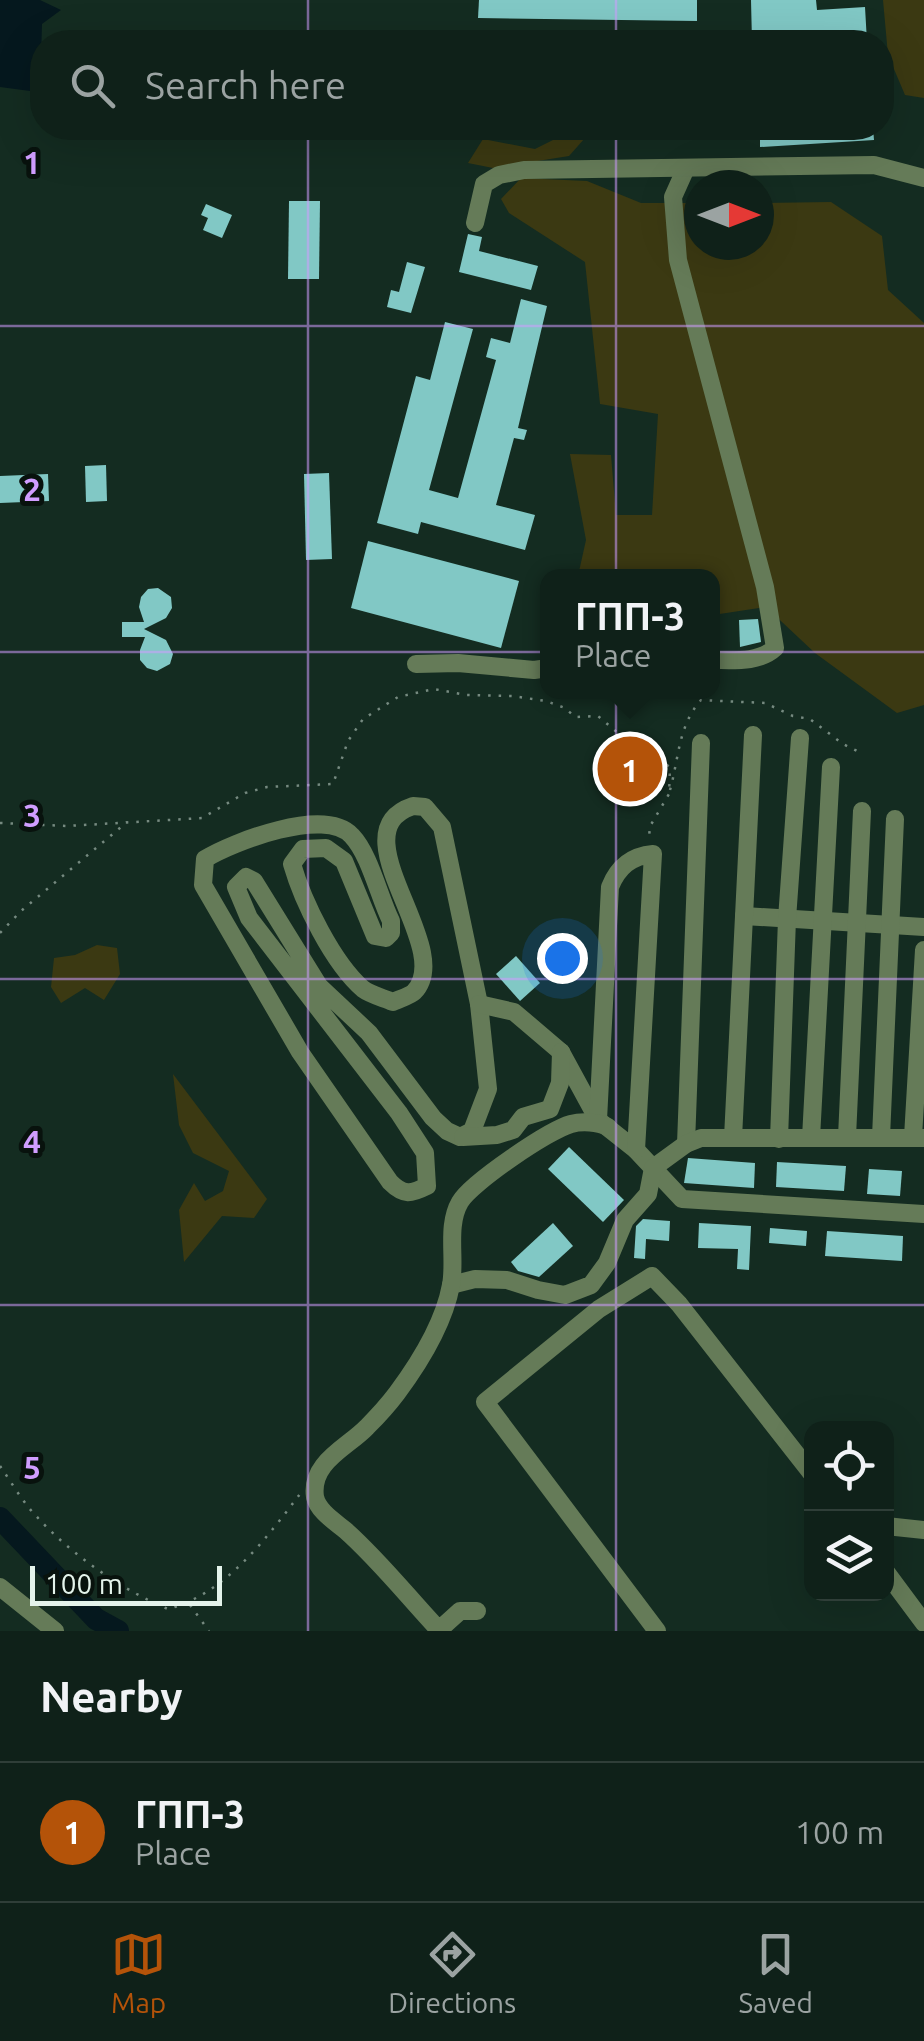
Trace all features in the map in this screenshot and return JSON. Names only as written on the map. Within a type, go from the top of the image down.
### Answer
[{"type":"street","points":[[475,223],[484,184],[499,175],[524,170],[874,165],[924,178]]},
{"type":"street","points":[[686,168],[672,197],[678,260],[765,587],[776,648],[754,659],[720,660]]},
{"type":"street","points":[[416,664],[458,662],[540,669]]},
{"type":"street","points":[[733,1138],[753,735]]},
{"type":"street","points":[[779,1138],[787,919],[800,738]]},
{"type":"street","points":[[686,1144],[700,743]]},
{"type":"street","points":[[811,1138],[831,767]]},
{"type":"street","points":[[460,1137],[472,1131],[488,1089],[479,1004],[442,828],[425,807],[400,811],[388,826],[386,849],[421,956],[421,978],[414,993],[393,1002],[365,991],[344,963],[317,924],[292,864],[303,849],[326,848],[344,861],[375,936],[386,938],[391,933],[391,921],[352,834],[330,824],[290,828],[230,844],[205,858],[204,885],[300,1052],[400,1192],[412,1194],[427,1186],[425,1153],[399,1113],[249,918],[236,887],[246,878],[254,881],[319,986],[369,1033],[447,1131],[460,1137],[497,1135],[513,1130],[523,1117],[550,1109],[560,1084],[561,1052]]},
{"type":"street","points":[[848,1138],[862,811]]},
{"type":"street","points":[[881,1138],[895,819]]},
{"type":"street","points":[[603,1123],[610,887],[616,872],[626,862],[653,854],[636,1150]]},
{"type":"street","points":[[744,916],[924,927]]},
{"type":"street","points":[[451,1285],[475,1279],[507,1280],[566,1294],[591,1285],[607,1263],[625,1220],[648,1194],[653,1168],[700,1138],[918,1138],[924,950]]},
{"type":"street","points":[[479,1004],[514,1012],[561,1052],[603,1123],[636,1150],[682,1199],[924,1214]]},
{"type":"street","points":[[477,1610],[460,1610],[439,1630],[363,1546],[320,1508],[316,1480],[324,1462],[366,1429],[397,1393],[436,1330],[451,1285],[454,1217],[460,1201],[472,1188],[554,1131],[574,1123],[603,1123]]},
{"type":"street","points":[[657,1631],[485,1402],[599,1309],[652,1276],[680,1304],[804,1464]]},
{"type":"street","points":[[894,1527],[924,1530]]},
{"type":"street","points":[[894,1583],[924,1623]]},
{"type":"street","points":[[0,1587],[55,1631]]},
{"type":"path","points":[[0,823],[67,826],[202,818],[245,793],[267,787],[333,784],[348,741],[363,719],[398,697],[434,690],[546,701],[565,708],[575,717],[598,716],[626,740],[670,768],[669,794],[649,828],[653,854]]},
{"type":"path","points":[[0,933],[33,900],[130,820]]},
{"type":"path","points":[[0,1466],[36,1516],[68,1546],[168,1610],[206,1595],[247,1557],[316,1480]]},
{"type":"path","points":[[190,1604],[209,1631]]},
{"type":"shaded area","points":[[883,0],[924,0],[924,98],[905,95],[894,69],[894,30],[886,30]]},
{"type":"shaded area","points":[[482,140],[535,149],[553,140],[583,140],[569,156],[493,168],[468,163]]},
{"type":"shaded area","points":[[521,178],[587,181],[641,203],[684,203],[684,260],[774,260],[774,203],[831,202],[882,236],[888,290],[924,323],[924,705],[897,713],[815,653],[766,607],[720,614],[720,569],[580,569],[586,540],[570,454],[611,455],[616,515],[652,515],[658,414],[600,404],[585,262],[509,213],[501,199]]},
{"type":"shaded area","points":[[97,945],[117,948],[120,974],[104,1000],[85,988],[61,1003],[51,987],[54,958],[75,955]]},
{"type":"shaded area","points":[[173,1074],[267,1199],[254,1218],[222,1216],[184,1262],[179,1210],[194,1183],[205,1201],[223,1191],[229,1171],[193,1153],[179,1125]]},
{"type":"water","points":[[0,0],[40,0],[61,10],[42,24],[42,30],[30,30],[30,91],[0,87]]},
{"type":"building","points":[[479,0],[697,0],[697,21],[478,18]]},
{"type":"building","points":[[751,0],[816,0],[817,10],[865,7],[866,30],[752,30]]},
{"type":"building","points":[[760,140],[874,140],[760,147]]},
{"type":"building","points":[[289,201],[320,201],[319,279],[288,279]]},
{"type":"building","points":[[206,204],[232,215],[222,238],[203,230],[208,218],[201,215]]},
{"type":"building","points":[[468,234],[482,237],[479,251],[538,266],[531,290],[459,272]]},
{"type":"building","points":[[407,262],[425,267],[411,313],[387,307],[391,290],[399,292]]},
{"type":"building","points":[[521,299],[547,306],[518,428],[527,430],[524,440],[514,438],[496,505],[535,515],[525,550],[421,522],[418,534],[377,523],[416,376],[430,380],[445,322],[473,329],[429,490],[458,498],[496,360],[486,357],[491,338],[510,343]]},
{"type":"building","points":[[106,465],[107,501],[86,502],[85,466]]},
{"type":"building","points":[[329,473],[332,559],[306,560],[304,474]]},
{"type":"building","points":[[48,474],[49,501],[0,503],[0,476]]},
{"type":"building","points":[[368,541],[519,581],[501,648],[351,608]]},
{"type":"building","points":[[158,588],[171,597],[172,608],[166,618],[144,629],[166,640],[173,654],[170,664],[157,671],[140,660],[145,637],[122,637],[122,622],[144,622],[139,607],[141,597],[148,589]]},
{"type":"building","points":[[758,619],[761,642],[740,647],[739,620]]},
{"type":"building","points":[[620,748],[653,776],[640,790],[608,763]]},
{"type":"building","points":[[516,956],[540,983],[520,1001],[496,974]]},
{"type":"building","points":[[569,1147],[624,1200],[603,1222],[548,1169]]},
{"type":"building","points":[[688,1158],[755,1163],[754,1188],[684,1183]]},
{"type":"building","points":[[777,1162],[846,1166],[844,1191],[776,1187]]},
{"type":"building","points":[[869,1169],[902,1171],[900,1196],[867,1194]]},
{"type":"building","points":[[643,1219],[670,1221],[669,1241],[646,1239],[645,1259],[634,1258],[636,1226]]},
{"type":"building","points":[[553,1223],[573,1246],[539,1277],[518,1271],[511,1262]]},
{"type":"building","points":[[699,1223],[751,1226],[749,1270],[737,1269],[738,1249],[698,1248]]},
{"type":"building","points":[[770,1228],[807,1231],[806,1246],[769,1243]]},
{"type":"building","points":[[827,1231],[903,1236],[902,1261],[825,1256]]},
{"type":"waterway","points":[[0,1518],[96,1619],[118,1631]]},
{"type":"place","name":"ГПП-3","points":[[630,769]]}]
